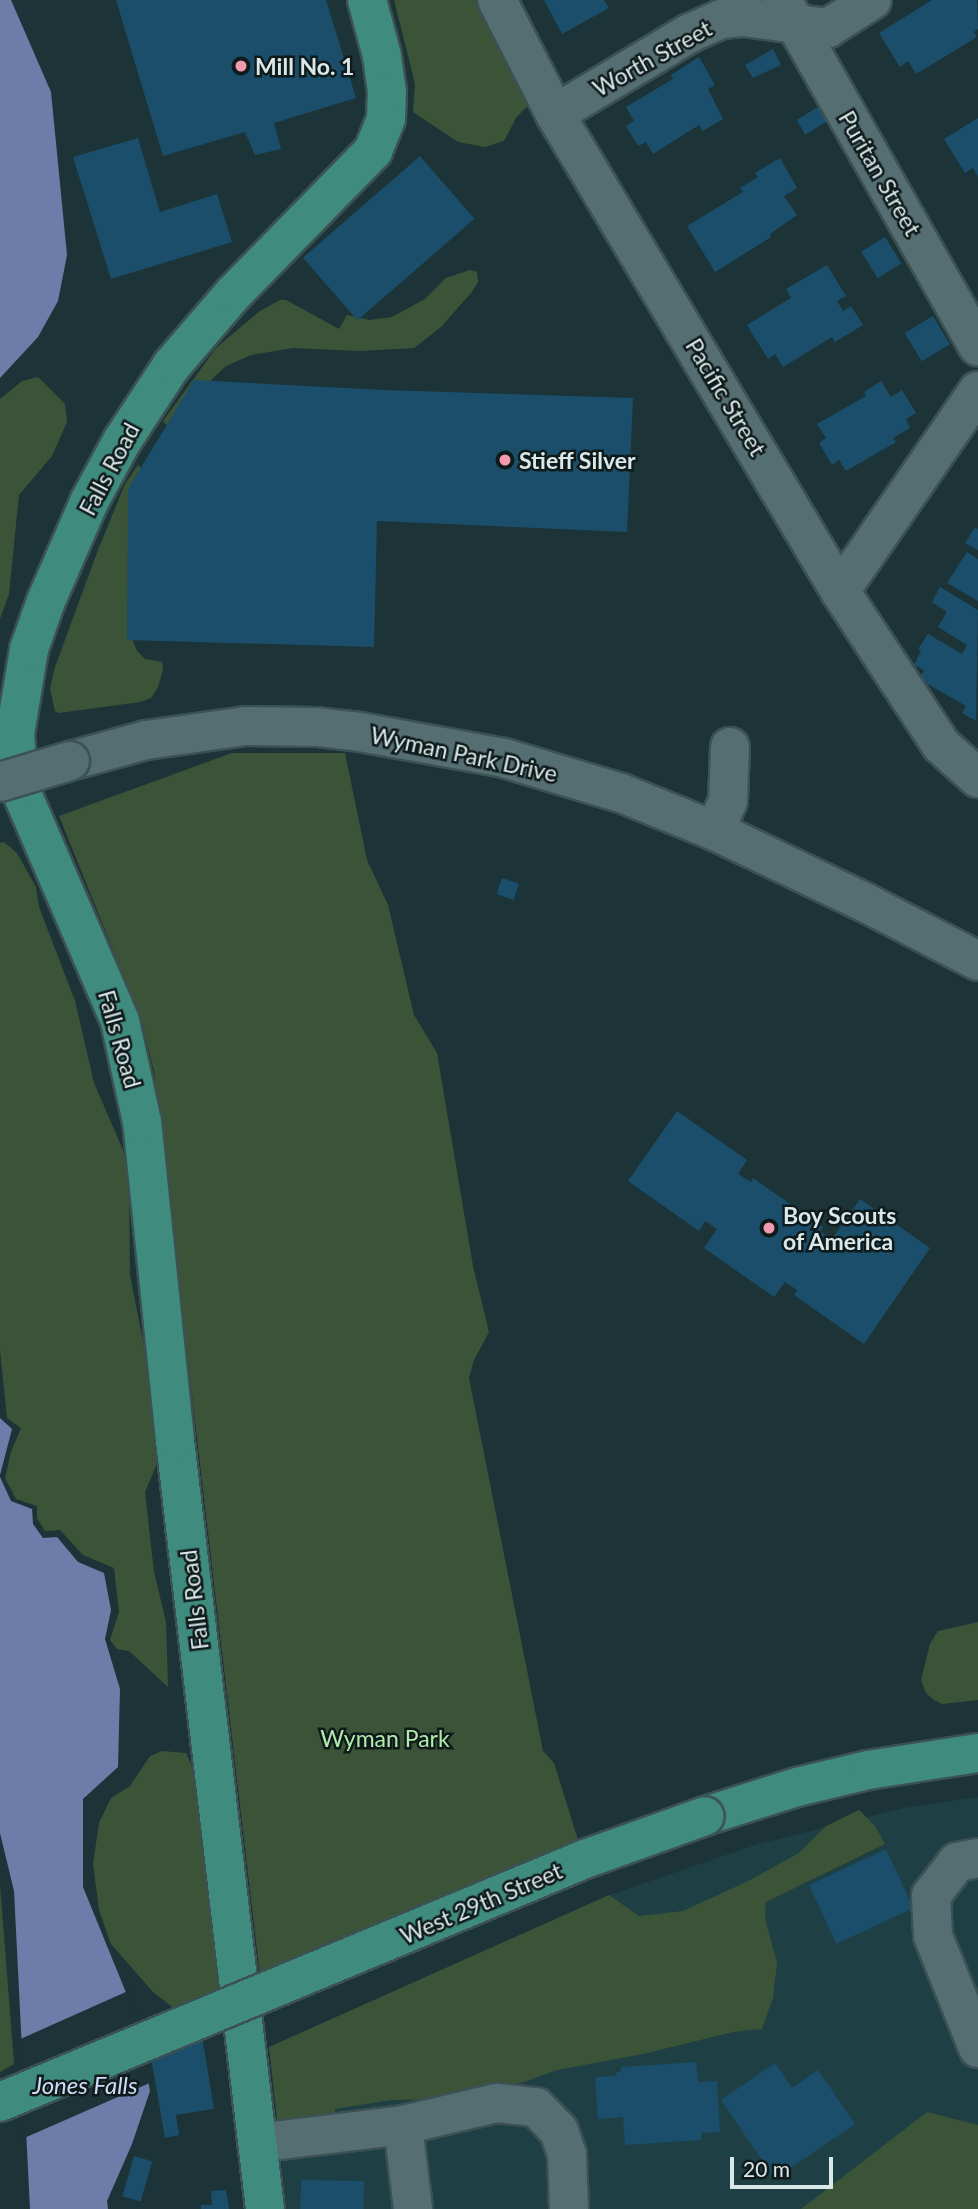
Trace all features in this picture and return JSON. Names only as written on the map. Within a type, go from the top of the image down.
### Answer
[{"type":"main road","name":"Falls Road","points":[[265,2209],[139,1109],[120,1021],[19,787],[15,734],[29,649],[46,601],[89,502],[122,441],[172,365],[234,293],[373,151],[386,118],[387,92],[382,56],[367,0]]},
{"type":"main road","name":"West 29th Street","points":[[0,2102],[584,1859],[796,1787],[868,1770],[978,1753]]},
{"type":"street","name":"Pacific Street","points":[[497,0],[555,114],[840,591],[941,746],[978,778]]},
{"type":"street","name":"Worth Street","points":[[555,114],[690,33],[722,19],[789,13],[828,28],[872,0]]},
{"type":"street","name":"Puritan Street","points":[[789,13],[978,346]]},
{"type":"street","points":[[840,591],[978,391]]},
{"type":"street","name":"Wyman Park Drive","points":[[0,782],[146,740],[198,730],[246,726],[317,727],[504,758],[621,793],[716,831],[978,961]]},
{"type":"street","points":[[716,831],[728,801],[730,747]]},
{"type":"street","points":[[978,1858],[957,1862],[931,1896],[933,1936],[978,2048]]},
{"type":"street","points":[[257,2143],[403,2125],[497,2103],[536,2108],[559,2131],[567,2154],[569,2209]]},
{"type":"street","points":[[403,2125],[413,2209]]},
{"type":"shaded area","points":[[978,1797],[978,2209],[286,2209],[269,2047],[609,1895],[758,1844],[903,1808]]},
{"type":"green space","points":[[394,0],[486,0],[531,102],[516,118],[504,141],[485,147],[458,142],[413,112],[415,84]]},
{"type":"green space","points":[[470,270],[477,272],[478,282],[471,293],[441,327],[414,348],[360,351],[293,348],[251,355],[226,366],[214,377],[172,432],[163,421],[216,348],[260,311],[280,300],[286,300],[339,329],[347,315],[369,320],[392,317],[425,299],[446,278]]},
{"type":"green space","points":[[38,377],[65,404],[67,422],[52,456],[19,495],[9,594],[0,619],[0,399],[22,381]]},
{"type":"green space","points":[[138,465],[142,469],[131,636],[137,651],[145,659],[162,662],[163,670],[158,687],[151,698],[140,702],[59,713],[55,711],[50,689],[55,667],[125,484]]},
{"type":"green space","name":"Wyman Park","points":[[232,753],[345,753],[367,860],[388,905],[414,1015],[437,1053],[473,1266],[489,1332],[474,1360],[469,1378],[543,1751],[554,1763],[579,1843],[261,1984],[154,1071],[141,1019],[59,816]]},
{"type":"green space","points":[[4,842],[17,853],[36,887],[39,907],[75,1001],[94,1083],[123,1150],[129,1179],[130,1275],[148,1366],[159,1459],[145,1492],[154,1572],[166,1622],[168,1687],[129,1651],[117,1649],[110,1640],[119,1612],[114,1568],[83,1555],[60,1530],[45,1531],[37,1518],[37,1506],[16,1499],[5,1478],[11,1452],[21,1428],[7,1418],[0,1350],[0,843]]},
{"type":"green space","points":[[978,1622],[978,1700],[942,1704],[934,1700],[926,1693],[921,1680],[930,1644],[938,1631]]},
{"type":"green space","points":[[162,1751],[186,1753],[198,1780],[221,1989],[175,2009],[153,1992],[111,1944],[99,1910],[93,1864],[99,1823],[111,1798],[130,1786],[150,1756]]},
{"type":"green space","points":[[859,1810],[875,1826],[885,1844],[766,1902],[765,1918],[777,1963],[773,1998],[762,2029],[733,2032],[643,2054],[557,2070],[524,2082],[442,2099],[391,2100],[335,2109],[335,2123],[278,2127],[269,2047],[609,1895],[639,1916],[683,1911],[748,1881],[799,1853],[826,1826]]},
{"type":"green space","points":[[0,1884],[14,2064],[0,2072]]},
{"type":"green space","points":[[927,2112],[978,2125],[978,2209],[801,2209]]},
{"type":"water","points":[[0,0],[11,0],[51,92],[67,255],[58,301],[38,337],[0,378]]},
{"type":"water","points":[[0,1418],[12,1429],[0,1475]]},
{"type":"water","name":"Jones Falls","points":[[0,1477],[11,1501],[32,1509],[33,1524],[43,1538],[57,1537],[78,1562],[104,1573],[111,1610],[105,1639],[120,1689],[118,1767],[83,1799],[83,1887],[138,2022],[150,2091],[132,2144],[107,2201],[108,2209],[30,2209],[14,1891],[0,1833]]},
{"type":"pier","points":[[128,1991],[141,2022],[152,2082],[22,2139],[16,2041]]},
{"type":"building","name":"Mill No. 1","points":[[116,0],[326,0],[356,98],[274,123],[281,149],[255,155],[245,132],[163,156]]},
{"type":"building","points":[[544,0],[604,0],[609,8],[562,34]]},
{"type":"building","points":[[932,0],[977,0],[978,29],[974,32],[977,37],[916,74],[908,61],[900,67],[879,33]]},
{"type":"building","points":[[773,49],[781,65],[753,78],[745,65]]},
{"type":"building","points":[[699,57],[715,85],[708,89],[723,119],[703,131],[699,125],[653,154],[646,142],[638,146],[626,126],[634,121],[626,107],[673,79],[671,75]]},
{"type":"building","points":[[818,107],[827,122],[805,134],[797,120]]},
{"type":"building","points":[[978,118],[978,177],[973,168],[965,173],[944,139]]},
{"type":"building","points":[[138,138],[160,212],[217,194],[232,242],[111,279],[73,157]]},
{"type":"building","points":[[420,156],[474,219],[357,320],[303,258]]},
{"type":"building","points":[[780,158],[797,188],[784,196],[797,215],[770,234],[771,237],[715,272],[687,226],[743,192],[740,188],[758,177],[755,173]]},
{"type":"building","points":[[885,237],[901,263],[878,278],[861,252]]},
{"type":"building","points":[[827,265],[846,296],[837,301],[843,311],[851,306],[863,325],[835,342],[832,337],[783,367],[775,354],[768,359],[747,325],[791,298],[786,289]]},
{"type":"building","points":[[933,316],[950,344],[922,361],[905,333]]},
{"type":"building","points":[[194,380],[384,390],[633,398],[627,532],[377,521],[374,647],[127,640],[128,489]]},
{"type":"building","points":[[881,381],[891,397],[902,390],[916,413],[906,419],[910,428],[893,438],[896,442],[846,471],[839,460],[832,465],[819,443],[826,438],[817,424],[866,396],[864,392]]},
{"type":"building","points":[[975,527],[978,529],[978,550],[965,543]]},
{"type":"building","points":[[967,552],[978,559],[978,601],[947,583]]},
{"type":"building","points":[[940,587],[978,610],[976,721],[962,713],[966,706],[919,679],[924,670],[914,665],[921,651],[918,649],[928,634],[962,654],[967,645],[938,627],[947,612],[932,602]]},
{"type":"building","points":[[502,878],[519,884],[513,900],[496,894]]},
{"type":"building","name":"Boy Scouts of America","points":[[677,1111],[747,1160],[738,1174],[751,1182],[753,1178],[823,1227],[820,1231],[832,1239],[860,1199],[930,1248],[864,1344],[794,1295],[797,1290],[785,1282],[774,1297],[704,1248],[717,1229],[705,1221],[699,1231],[628,1181]]},
{"type":"building","points":[[886,1849],[913,1908],[836,1944],[809,1885]]},
{"type":"building","points":[[202,2036],[214,2109],[176,2115],[179,2135],[165,2138],[149,2046]]},
{"type":"building","points":[[696,2062],[698,2082],[717,2081],[720,2132],[701,2133],[701,2140],[625,2145],[623,2117],[598,2119],[595,2077],[617,2076],[616,2072],[621,2072],[621,2067]]},
{"type":"building","points":[[775,2063],[792,2088],[818,2070],[855,2124],[775,2179],[721,2100]]},
{"type":"building","points":[[134,2156],[152,2161],[141,2202],[122,2196]]},
{"type":"building","points":[[301,2180],[364,2181],[364,2209],[300,2209]]},
{"type":"building","points":[[226,2190],[229,2209],[201,2209],[201,2205],[212,2205],[211,2191]]},
{"type":"place","name":"Mill No. 1","points":[[241,66]]},
{"type":"place","name":"Stieff Silver","points":[[505,460]]},
{"type":"place","name":"Boy Scouts of America","points":[[769,1228]]}]
